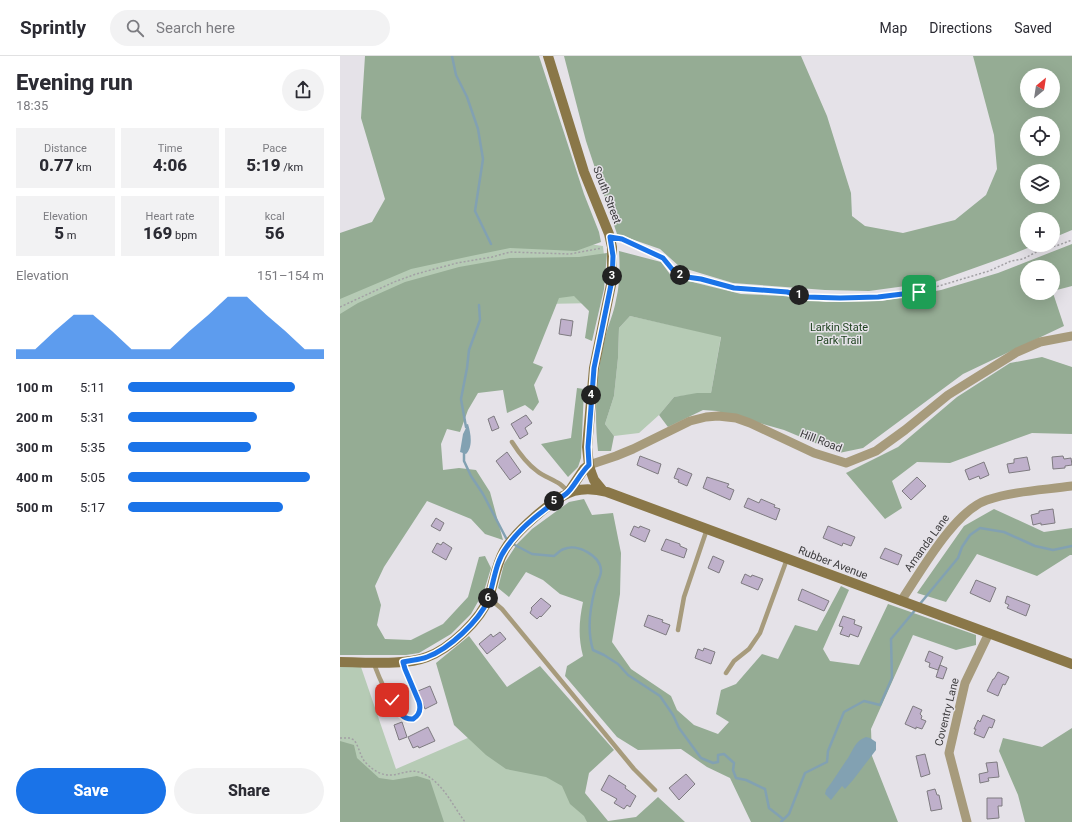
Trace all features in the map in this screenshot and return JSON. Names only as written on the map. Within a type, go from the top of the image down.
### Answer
[{"type":"street","name":"South Street","points":[[548,56],[584,172],[610,237],[612,248],[612,280],[594,368],[588,447],[589,465],[594,480],[603,491]]},
{"type":"street","name":"Hill Road","points":[[589,465],[633,449],[690,421],[718,416],[736,418],[750,423],[814,453],[846,463],[876,451],[905,430],[948,395],[1017,352],[1040,342],[1072,336]]},
{"type":"street","points":[[340,662],[403,662],[427,657],[454,640],[483,609],[488,598],[499,561],[511,542],[544,510],[568,493],[584,469],[589,465]]},
{"type":"street","name":"Amanda Lane","points":[[901,602],[955,523],[970,509],[986,500],[1012,494],[1072,486]]},
{"type":"street","name":"Rubber Avenue","points":[[568,493],[584,489],[603,491],[1072,664]]},
{"type":"street","name":"Coventry Lane","points":[[967,822],[949,753],[965,683],[989,633]]},
{"type":"lane","points":[[512,442],[525,462],[538,472],[565,487],[568,493]]},
{"type":"lane","points":[[678,630],[684,597],[708,529]]},
{"type":"lane","points":[[726,673],[734,661],[750,649],[760,634],[787,559]]},
{"type":"lane","points":[[488,598],[502,609],[634,768],[655,790]]},
{"type":"lane","points":[[374,662],[378,675],[398,712],[406,718],[413,719],[418,714],[420,707],[403,662]]},
{"type":"path","points":[[610,237],[622,239],[663,258],[679,275],[734,288],[787,292],[806,297],[840,298],[878,297],[919,292],[989,271],[1011,261],[1023,259],[1044,248],[1056,246],[1072,240]]},
{"type":"path","points":[[340,307],[394,282],[416,274],[457,263],[510,252],[570,254],[601,248],[612,248]]},
{"type":"path","points":[[340,738],[350,738],[354,740],[367,764],[384,775],[391,776],[414,770],[425,774],[435,781],[446,794],[465,822]]},
{"type":"green space","points":[[365,56],[539,56],[584,194],[599,232],[601,242],[576,251],[510,248],[411,269],[340,299],[340,233],[372,222],[385,199],[361,118]]},
{"type":"green space","points":[[564,56],[801,56],[827,116],[851,193],[852,216],[865,226],[903,233],[955,220],[986,195],[997,169],[994,135],[973,56],[1072,56],[1072,230],[1060,235],[1060,212],[1020,212],[1020,251],[1008,256],[935,282],[869,291],[825,290],[733,283],[680,267],[660,249],[617,234],[586,141]]},
{"type":"green space","points":[[582,243],[603,246],[604,255],[597,303],[543,304],[340,350],[340,279],[438,249]]},
{"type":"green space","points":[[1072,244],[1072,286],[1060,289],[1060,260],[1031,260],[1052,252],[1060,252],[1060,249]]},
{"type":"green space","name":"Larkin State Park Trail","points":[[619,251],[661,262],[672,277],[741,294],[783,296],[826,302],[882,301],[941,290],[998,273],[1020,264],[1020,300],[1055,300],[1064,326],[963,374],[863,448],[839,453],[784,430],[717,411],[703,410],[668,427],[659,415],[674,397],[697,393],[711,393],[721,337],[630,316],[619,328],[618,358],[614,396],[605,424],[614,436],[611,451],[598,451],[596,408],[598,380],[605,338],[614,310],[617,294],[620,263]]},
{"type":"green space","points":[[607,253],[604,289],[592,341],[585,338],[589,311],[574,296],[559,298],[533,363],[543,367],[534,385],[539,402],[533,411],[525,405],[507,413],[503,390],[478,393],[468,410],[460,432],[447,429],[441,444],[443,470],[459,468],[476,470],[490,492],[503,540],[485,534],[471,519],[427,501],[384,567],[375,586],[381,605],[377,625],[385,639],[411,640],[443,624],[468,597],[479,557],[485,556],[491,568],[484,591],[471,614],[451,634],[419,653],[406,655],[340,655],[340,314],[358,303],[405,282],[459,267],[510,258],[579,257]]},
{"type":"green space","points":[[630,316],[721,336],[711,393],[674,397],[659,415],[639,433],[614,436],[605,424],[614,396],[618,358],[619,328]]},
{"type":"green space","points":[[1042,357],[1072,367],[1072,434],[1032,433],[950,463],[917,462],[892,481],[902,508],[885,519],[846,473],[898,447],[957,397],[1010,363]]},
{"type":"green space","points":[[577,388],[584,389],[581,458],[578,467],[568,477],[541,444],[571,438]]},
{"type":"green space","points":[[584,499],[592,515],[613,513],[621,553],[620,594],[612,642],[631,669],[671,696],[677,710],[694,725],[718,734],[729,722],[716,714],[721,690],[736,684],[762,654],[778,659],[795,625],[817,631],[841,586],[849,590],[823,649],[830,661],[859,665],[888,604],[976,635],[976,645],[956,650],[913,635],[871,729],[872,756],[898,822],[751,822],[730,778],[707,767],[681,749],[638,750],[617,737],[565,676],[567,666],[583,656],[580,642],[580,629],[583,602],[560,594],[543,580],[526,572],[509,597],[498,588],[504,564],[517,544],[532,529],[569,502]]},
{"type":"green space","points":[[994,509],[1044,532],[1072,528],[1072,555],[1037,576],[977,554],[946,602],[917,593],[964,526]]},
{"type":"green space","points":[[469,636],[507,687],[540,666],[614,750],[589,773],[585,793],[608,821],[636,817],[658,797],[685,822],[587,822],[584,816],[570,804],[562,786],[546,777],[506,769],[486,755],[454,725],[436,663]]},
{"type":"green space","points":[[340,667],[361,667],[396,769],[514,718],[602,822],[340,822]]},
{"type":"green space","points":[[1072,728],[1072,822],[1025,822],[1018,795],[999,751],[1003,738],[1042,747]]},
{"type":"green space","points":[[340,741],[354,745],[357,758],[379,778],[393,780],[417,776],[430,780],[444,822],[340,822]]},
{"type":"water","points":[[468,424],[471,436],[470,448],[466,454],[460,452],[463,434],[466,428],[465,425]]},
{"type":"water","points":[[866,737],[876,742],[876,750],[845,789],[842,786],[831,800],[825,794],[826,790],[857,743]]},
{"type":"building","points":[[561,319],[573,321],[571,336],[559,334]]},
{"type":"building","points":[[526,415],[532,423],[525,428],[528,434],[520,439],[511,424]]},
{"type":"building","points":[[494,416],[499,428],[492,431],[488,419]]},
{"type":"building","points":[[507,452],[521,472],[510,480],[496,461]]},
{"type":"building","points":[[640,456],[661,464],[658,474],[637,465]]},
{"type":"building","points":[[1063,456],[1064,459],[1071,458],[1072,465],[1065,466],[1065,468],[1053,469],[1052,457]]},
{"type":"building","points":[[1027,457],[1030,470],[1009,473],[1007,464],[1014,463],[1014,459]]},
{"type":"building","points":[[984,462],[989,475],[980,479],[979,476],[969,480],[965,470]]},
{"type":"building","points":[[678,468],[692,474],[687,486],[678,482],[679,480],[674,478]]},
{"type":"building","points":[[707,477],[729,484],[727,487],[734,490],[730,500],[703,488]]},
{"type":"building","points":[[917,477],[926,486],[911,500],[902,491]]},
{"type":"building","points":[[748,498],[759,503],[761,499],[775,505],[774,507],[780,509],[776,520],[744,507]]},
{"type":"building","points":[[1053,509],[1055,523],[1041,525],[1041,523],[1033,525],[1031,515],[1039,513],[1039,511]]},
{"type":"building","points":[[436,518],[444,523],[440,531],[431,526]]},
{"type":"building","points":[[634,526],[639,528],[640,526],[650,530],[645,542],[630,535]]},
{"type":"building","points":[[828,526],[855,537],[851,546],[843,543],[842,546],[823,538]]},
{"type":"building","points":[[666,539],[680,544],[680,546],[687,549],[684,558],[661,550]]},
{"type":"building","points":[[443,542],[452,548],[446,560],[432,552],[437,543],[441,545]]},
{"type":"building","points":[[885,548],[902,555],[898,565],[880,558]]},
{"type":"building","points":[[713,556],[724,561],[719,573],[708,568]]},
{"type":"building","points":[[745,574],[751,577],[752,575],[763,579],[758,590],[741,583]]},
{"type":"building","points":[[976,580],[996,588],[990,602],[970,593]]},
{"type":"building","points":[[802,589],[829,601],[824,611],[798,600]]},
{"type":"building","points":[[1007,596],[1030,605],[1026,616],[1007,608],[1009,605],[1005,603]]},
{"type":"building","points":[[541,598],[551,606],[541,617],[540,616],[537,619],[530,613],[531,608]]},
{"type":"building","points":[[648,615],[663,620],[662,622],[670,625],[666,635],[644,626]]},
{"type":"building","points":[[843,616],[855,620],[854,624],[862,627],[858,637],[850,634],[849,637],[840,634],[843,627],[839,626]]},
{"type":"building","points":[[500,632],[506,639],[487,654],[479,644],[491,634],[493,637]]},
{"type":"building","points":[[704,648],[715,652],[711,664],[695,658],[698,649],[703,651]]},
{"type":"building","points":[[929,651],[943,657],[938,670],[929,667],[930,663],[925,661]]},
{"type":"building","points":[[940,665],[947,668],[943,679],[936,677]]},
{"type":"building","points":[[998,672],[1009,677],[1005,685],[1003,684],[998,696],[987,691]]},
{"type":"building","points":[[430,686],[437,703],[425,709],[418,691]]},
{"type":"building","points":[[913,706],[922,710],[920,714],[922,716],[921,719],[926,721],[922,729],[916,727],[916,729],[905,724]]},
{"type":"building","points":[[983,715],[995,720],[992,728],[989,727],[984,738],[974,734],[976,729],[974,729],[978,720],[980,722]]},
{"type":"building","points":[[402,722],[407,737],[399,740],[394,725]]},
{"type":"building","points":[[428,727],[435,741],[419,748],[418,746],[413,748],[408,737]]},
{"type":"building","points":[[925,754],[930,774],[921,777],[916,756]]},
{"type":"building","points":[[997,762],[999,777],[988,778],[989,781],[980,783],[979,774],[988,772],[986,763]]},
{"type":"building","points":[[686,774],[695,784],[679,800],[669,788]]},
{"type":"building","points":[[609,775],[626,786],[625,788],[636,796],[630,807],[627,805],[624,809],[614,803],[617,799],[601,790]]},
{"type":"building","points":[[935,789],[937,795],[939,795],[942,809],[931,811],[927,791]]},
{"type":"building","points":[[987,798],[1002,798],[1002,806],[998,806],[999,818],[987,819]]},
{"type":"waterway","points":[[452,56],[456,75],[467,97],[478,129],[483,159],[475,211],[491,244]]},
{"type":"waterway","points":[[466,427],[461,399],[469,350],[480,320],[479,305]]},
{"type":"waterway","points":[[464,452],[464,461],[471,476],[483,494],[509,541]]},
{"type":"waterway","points":[[919,605],[958,558],[962,547],[970,535],[980,528],[1004,532],[1035,546],[1053,550],[1072,546]]},
{"type":"waterway","points":[[513,544],[532,554],[554,556],[564,549],[581,549],[597,560],[601,571],[595,589],[591,612],[590,635],[593,650],[618,664],[628,675],[660,696],[673,715],[679,728],[701,758],[713,763],[718,762],[718,755],[724,754],[734,763],[733,770],[736,778],[746,780],[765,789],[769,808],[783,819]]},
{"type":"waterway","points":[[781,822],[789,814],[805,773],[827,762],[828,751],[844,712],[864,701],[880,705],[892,678],[891,639],[916,609]]},
{"type":"route","points":[[392,700],[400,715],[410,719],[416,717],[420,707],[419,702],[403,662],[418,660],[436,653],[463,632],[486,604],[499,561],[506,548],[518,533],[534,518],[553,502],[568,493],[584,469],[589,465],[588,428],[595,357],[612,280],[613,256],[610,237],[622,239],[663,258],[679,275],[734,288],[787,292],[806,297],[840,298],[878,297],[919,292]]}]
